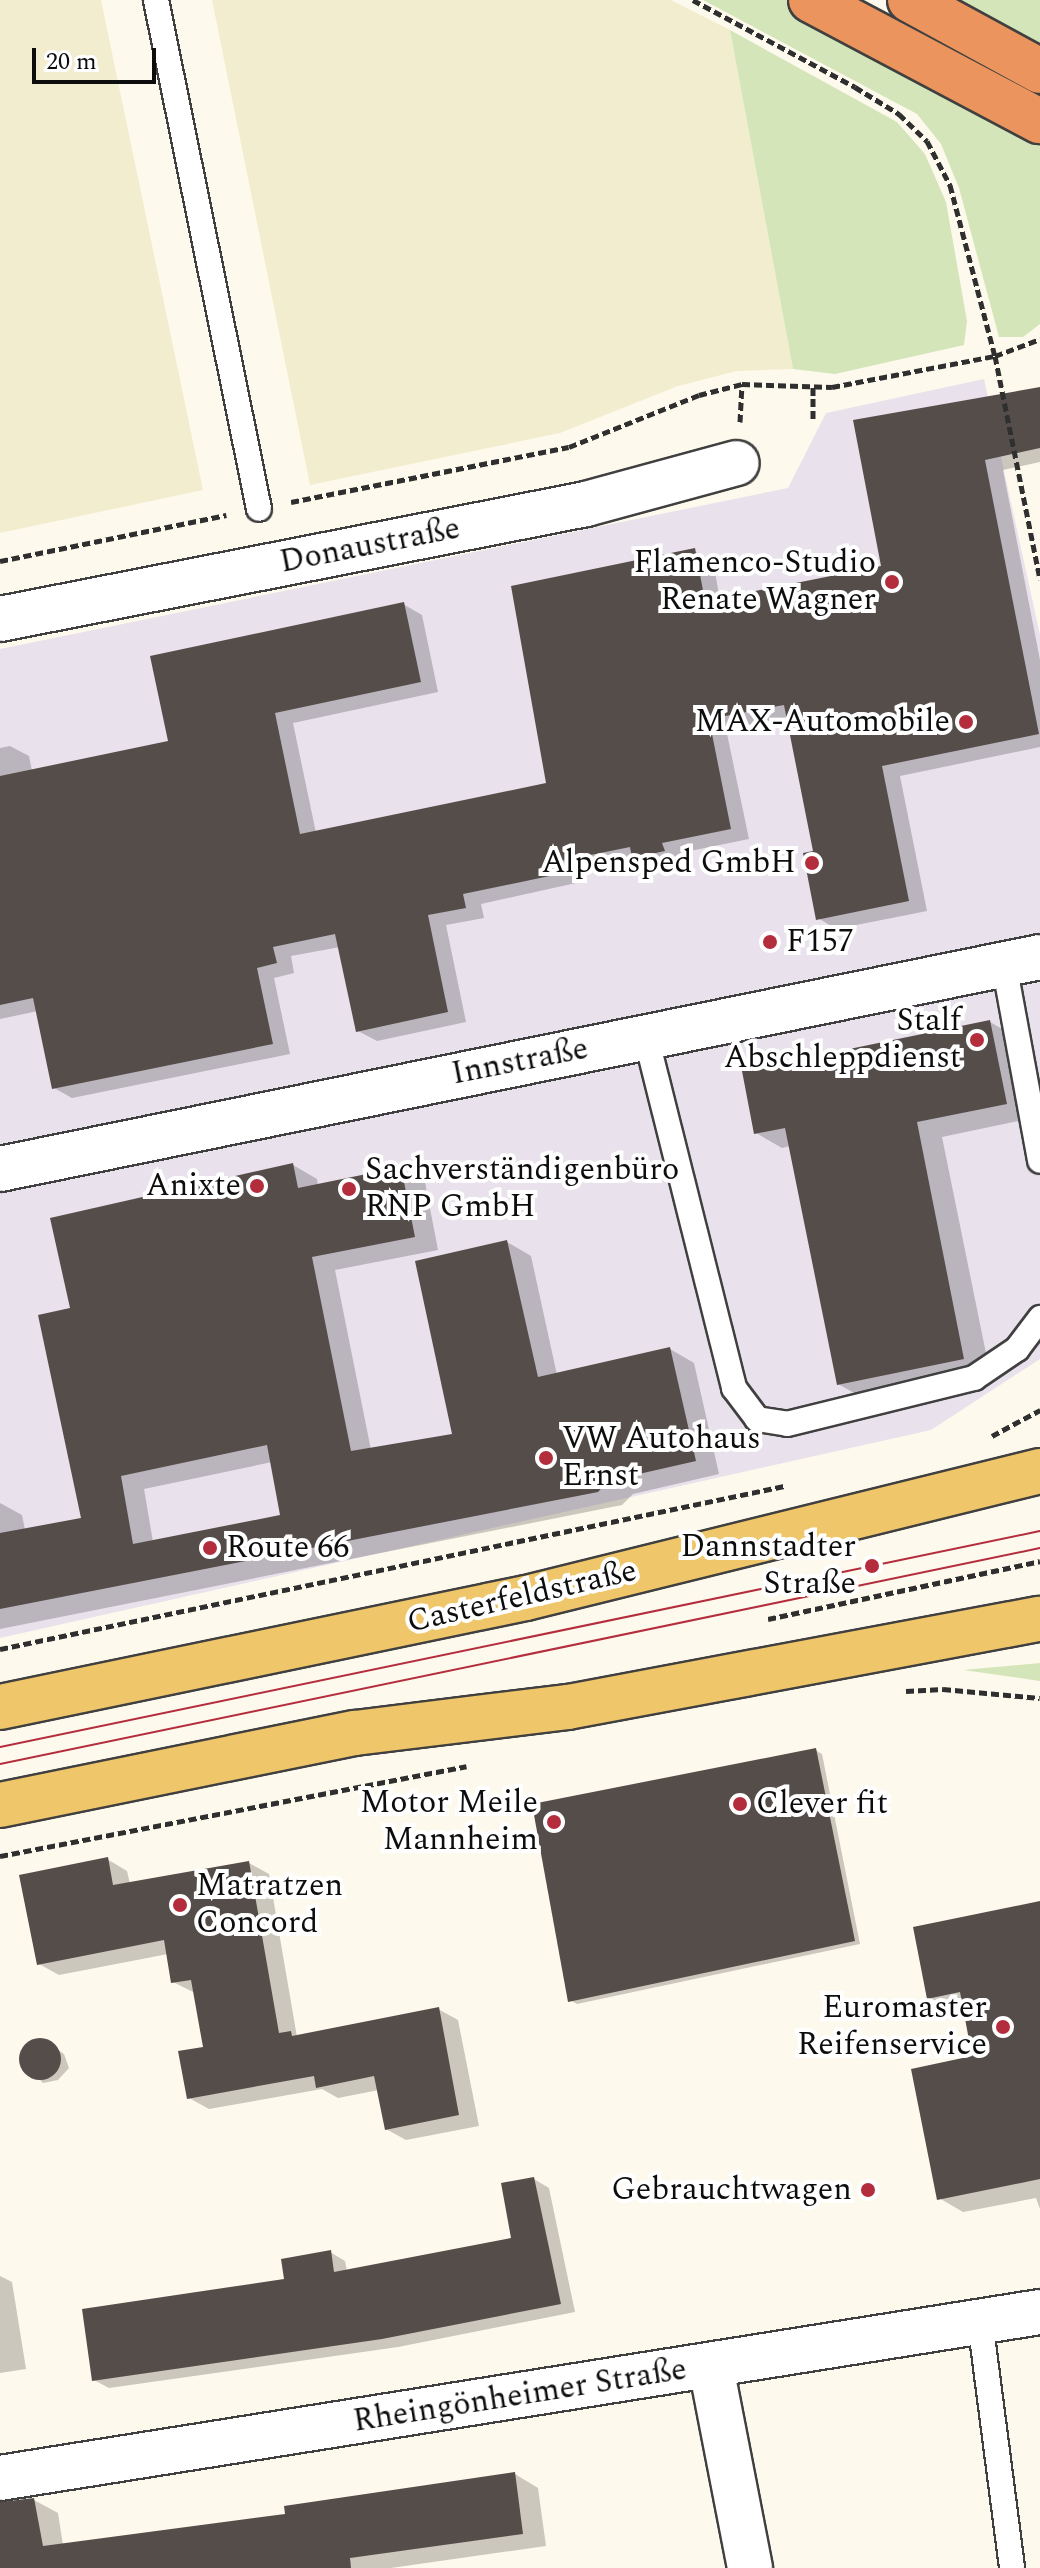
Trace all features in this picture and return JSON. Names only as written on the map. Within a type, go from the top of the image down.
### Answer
[{"type":"highway","points":[[811,0],[1040,121]]},
{"type":"highway","points":[[910,0],[1040,71]]},
{"type":"main road","name":"Casterfeldstraße","points":[[0,1707],[526,1598],[1040,1471]]},
{"type":"main road","points":[[0,1805],[355,1733],[568,1707],[1040,1619]]},
{"type":"street","name":"Donaustraße","points":[[0,619],[586,504],[737,463]]},
{"type":"street","name":"Innstraße","points":[[0,1169],[1022,960]]},
{"type":"street","points":[[978,1632],[1040,1642]]},
{"type":"street","name":"Rheingönheimer Straße","points":[[0,2478],[711,2367],[1040,2312]]},
{"type":"street","points":[[711,2367],[750,2568]]},
{"type":"lane","points":[[156,0],[259,509]]},
{"type":"lane","points":[[1022,960],[1040,1161]]},
{"type":"lane","points":[[646,1037],[734,1388],[757,1419],[787,1424],[974,1378],[1017,1349],[1040,1318]]},
{"type":"lane","points":[[980,2321],[1012,2568]]},
{"type":"path","points":[[693,0],[866,93],[899,114],[927,141],[950,185],[995,356],[1040,580]]},
{"type":"path","points":[[0,561],[569,447],[699,395],[742,384],[813,386],[995,356],[1040,339]]},
{"type":"path","points":[[813,386],[813,419]]},
{"type":"path","points":[[987,1439],[1040,1410]]},
{"type":"path","points":[[0,1649],[794,1484]]},
{"type":"path","points":[[768,1619],[1040,1561]]},
{"type":"path","points":[[897,1692],[943,1689],[1040,1698]]},
{"type":"path","points":[[0,1856],[470,1766]]},
{"type":"shaded area","points":[[0,0],[101,0],[203,490],[0,533]]},
{"type":"shaded area","points":[[212,0],[671,0],[730,30],[793,369],[737,371],[678,386],[560,433],[310,485]]},
{"type":"shaded area","points":[[984,379],[1040,635],[1040,1359],[931,1430],[0,1638],[0,649],[788,488],[826,413]]},
{"type":"green space","points":[[703,0],[790,0],[1040,135],[1040,324],[1023,337],[999,337],[959,188],[941,144],[917,114]]},
{"type":"green space","points":[[942,0],[1040,0],[1040,54]]},
{"type":"green space","points":[[730,30],[897,122],[925,154],[946,202],[967,321],[964,345],[835,374],[793,369]]},
{"type":"green space","points":[[1040,1663],[1040,1681],[963,1670]]},
{"type":"building","points":[[1040,387],[1040,448],[985,460],[1039,734],[882,766],[909,901],[816,920],[803,853],[813,851],[784,705],[709,719],[731,829],[662,843],[665,851],[632,858],[630,847],[556,862],[559,874],[463,894],[466,908],[428,915],[448,1012],[356,1032],[335,934],[273,947],[277,963],[257,968],[273,1044],[52,1089],[33,998],[0,1005],[0,776],[168,741],[150,656],[404,602],[421,682],[275,713],[300,834],[546,783],[511,586],[695,548],[705,601],[881,566],[853,420]]},
{"type":"building","points":[[990,1020],[1007,1104],[917,1122],[964,1359],[837,1385],[785,1128],[754,1134],[742,1071]]},
{"type":"building","points":[[293,1163],[298,1188],[401,1167],[415,1237],[312,1257],[351,1451],[452,1434],[415,1261],[507,1240],[538,1377],[670,1347],[696,1461],[608,1481],[598,1492],[0,1609],[0,1533],[81,1518],[38,1315],[70,1308],[50,1218]],"holes":[[[267,1445],[280,1515],[133,1544],[121,1476]]]},
{"type":"building","points":[[816,1748],[855,1941],[568,2002],[532,1804]]},
{"type":"building","points":[[108,1857],[113,1885],[249,1861],[279,2033],[291,2031],[292,2036],[439,2007],[459,2115],[385,2130],[374,2076],[316,2088],[314,2076],[187,2099],[178,2051],[203,2047],[191,1980],[171,1983],[164,1940],[37,1965],[19,1875]]},
{"type":"building","name":"Euromaster Reifenservice","points":[[1040,1901],[1040,2179],[937,2200],[911,2069],[972,2056],[960,1992],[927,1999],[913,1927]]},
{"type":"building","points":[[40,2038],[55,2044],[61,2059],[55,2074],[40,2080],[25,2074],[19,2059],[25,2044]]},
{"type":"building","points":[[534,2177],[561,2304],[382,2339],[92,2381],[82,2309],[284,2279],[281,2259],[331,2250],[334,2272],[511,2238],[501,2183]]},
{"type":"building","points":[[515,2472],[523,2534],[350,2558],[351,2568],[0,2568],[0,2502],[34,2498],[43,2546],[285,2514],[284,2506]]},
{"type":"tram line","points":[[0,1747],[1040,1531]]},
{"type":"tram line","points":[[0,1764],[1040,1548]]},
{"type":"place","name":"Flamenco-Studio Renate Wagner","points":[[892,582]]},
{"type":"place","name":"MAX-Automobile","points":[[966,722]]},
{"type":"place","name":"Alpensped GmbH","points":[[812,863]]},
{"type":"place","name":"F157","points":[[770,942]]},
{"type":"place","name":"Stalf Abschleppdienst","points":[[977,1040]]},
{"type":"place","name":"Anixte","points":[[257,1186]]},
{"type":"place","name":"Sachverständigenbüro RNP GmbH","points":[[349,1189]]},
{"type":"place","name":"VW Autohaus Ernst","points":[[546,1458]]},
{"type":"place","name":"Route 66","points":[[210,1548]]},
{"type":"place","name":"Dannstadter Straße","points":[[872,1566]]},
{"type":"place","name":"Clever fit","points":[[740,1804]]},
{"type":"place","name":"Motor Meile Mannheim","points":[[554,1822]]},
{"type":"place","name":"Matratzen Concord","points":[[180,1905]]},
{"type":"place","name":"Euromaster Reifenservice","points":[[1003,2027]]},
{"type":"place","name":"Gebrauchtwagen","points":[[868,2190]]}]
